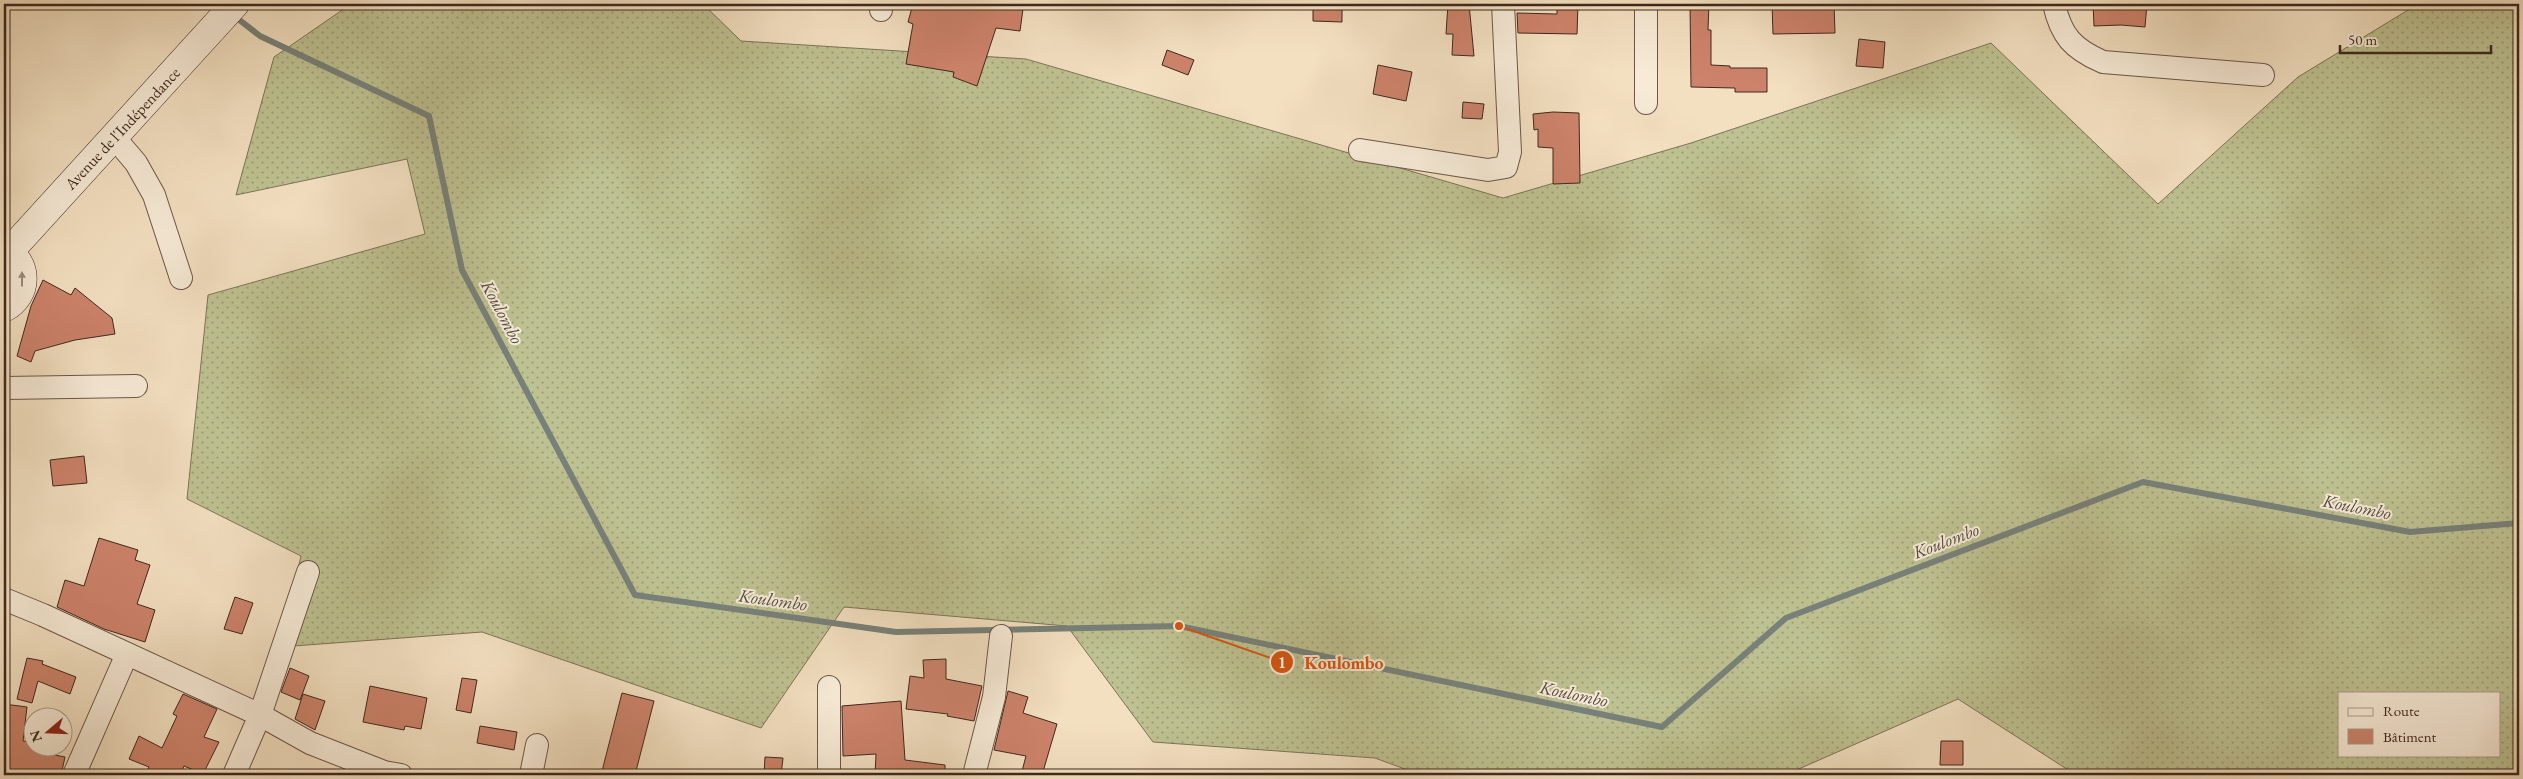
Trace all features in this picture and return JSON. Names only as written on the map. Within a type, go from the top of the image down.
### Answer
[{"type":"street","name":"Avenue de l'Indépendance","points":[[6,251],[214,29],[235,4]]},
{"type":"street","points":[[1360,150],[1488,170],[1506,167],[1510,152],[1504,4]]},
{"type":"street","points":[[1646,4],[1646,103]]},
{"type":"street","points":[[2054,4],[2057,18],[2068,40],[2083,53],[2103,62],[2263,76]]},
{"type":"street","points":[[113,136],[136,163],[154,195],[181,278]]},
{"type":"street","points":[[4,309],[18,297],[24,281],[20,264],[6,251]]},
{"type":"street","points":[[4,388],[136,386]]},
{"type":"street","points":[[234,775],[260,715],[308,572]]},
{"type":"street","points":[[4,599],[260,715],[310,743],[390,774]]},
{"type":"street","points":[[974,775],[994,697],[1000,636]]},
{"type":"street","points":[[74,775],[128,654]]},
{"type":"street","points":[[829,775],[830,687]]},
{"type":"street","points":[[531,775],[537,745]]},
{"type":"green space","points":[[351,4],[703,4],[741,41],[1026,59],[1503,198],[1691,143],[1991,43],[2158,204],[2298,77],[2418,4],[2519,4],[2519,775],[2076,775],[1958,699],[1785,775],[1421,775],[1375,758],[1153,742],[1067,626],[844,607],[761,728],[482,632],[280,647],[301,556],[187,499],[208,295],[425,234],[407,159],[236,195],[274,57]]},
{"type":"building","points":[[913,4],[984,4],[1023,9],[1020,31],[996,28],[977,86],[953,77],[954,72],[906,64],[913,24],[908,22]]},
{"type":"building","points":[[1313,4],[1342,4],[1342,22],[1313,21]]},
{"type":"building","points":[[1448,4],[1469,4],[1474,56],[1452,55],[1453,34],[1446,34]]},
{"type":"building","points":[[1557,4],[1578,4],[1577,34],[1518,33],[1517,13],[1557,14]]},
{"type":"building","points":[[1690,4],[1709,4],[1708,30],[1711,30],[1711,65],[1730,66],[1730,68],[1767,68],[1767,92],[1735,92],[1735,88],[1691,87]]},
{"type":"building","points":[[1772,4],[1834,4],[1835,33],[1773,34]]},
{"type":"building","points":[[2093,4],[2147,4],[2145,27],[2121,25],[2094,26]]},
{"type":"building","points":[[1859,39],[1885,42],[1883,68],[1856,66]]},
{"type":"building","points":[[1167,50],[1194,60],[1188,75],[1162,65]]},
{"type":"building","points":[[1378,65],[1412,72],[1406,101],[1373,94]]},
{"type":"building","points":[[1463,102],[1484,104],[1482,119],[1462,118]]},
{"type":"building","points":[[1553,112],[1579,113],[1580,183],[1553,184],[1553,148],[1538,147],[1538,129],[1534,130],[1533,114]]},
{"type":"building","points":[[43,280],[71,295],[75,288],[112,318],[115,334],[75,340],[35,351],[31,362],[17,356],[31,306]]},
{"type":"building","points":[[84,456],[87,483],[53,486],[50,460]]},
{"type":"building","points":[[99,538],[138,550],[135,560],[150,565],[137,604],[155,610],[145,642],[104,629],[57,607],[65,580],[84,586]]},
{"type":"building","points":[[235,597],[253,603],[242,634],[224,629]]},
{"type":"building","points":[[27,658],[43,661],[42,664],[76,677],[70,694],[38,681],[32,703],[17,699]]},
{"type":"building","points":[[946,659],[946,679],[982,686],[974,721],[947,716],[948,714],[906,709],[910,676],[924,678],[923,660]]},
{"type":"building","points":[[290,668],[309,676],[300,700],[281,692]]},
{"type":"building","points":[[462,678],[477,680],[471,713],[456,710]]},
{"type":"building","points":[[370,686],[427,698],[421,729],[405,726],[404,730],[363,722]]},
{"type":"building","points":[[1008,691],[1028,697],[1023,713],[1057,724],[1042,775],[1021,775],[1026,756],[994,750]]},
{"type":"building","points":[[622,693],[654,701],[635,775],[601,775]]},
{"type":"building","points":[[183,694],[217,709],[204,737],[219,742],[203,774],[184,766],[180,775],[145,775],[149,767],[129,759],[139,736],[162,748],[177,716],[173,714]]},
{"type":"building","points":[[303,694],[325,701],[315,730],[295,719]]},
{"type":"building","points":[[901,701],[905,760],[945,765],[945,775],[875,775],[876,754],[843,756],[842,706]]},
{"type":"building","points":[[4,704],[22,706],[22,756],[65,757],[61,775],[4,775]]},
{"type":"building","points":[[480,726],[517,732],[514,750],[477,743]]},
{"type":"building","points":[[1941,741],[1963,741],[1963,765],[1940,765]]},
{"type":"building","points":[[765,757],[783,758],[781,775],[764,775]]},
{"type":"waterway","name":"Koulombo","points":[[233,15],[260,36],[429,116],[462,270],[635,595],[896,632],[1179,626],[1662,727],[1786,618],[2143,482],[2410,532],[2519,523]]},
{"type":"place","name":"Koulombo","points":[[1179,626]]}]
